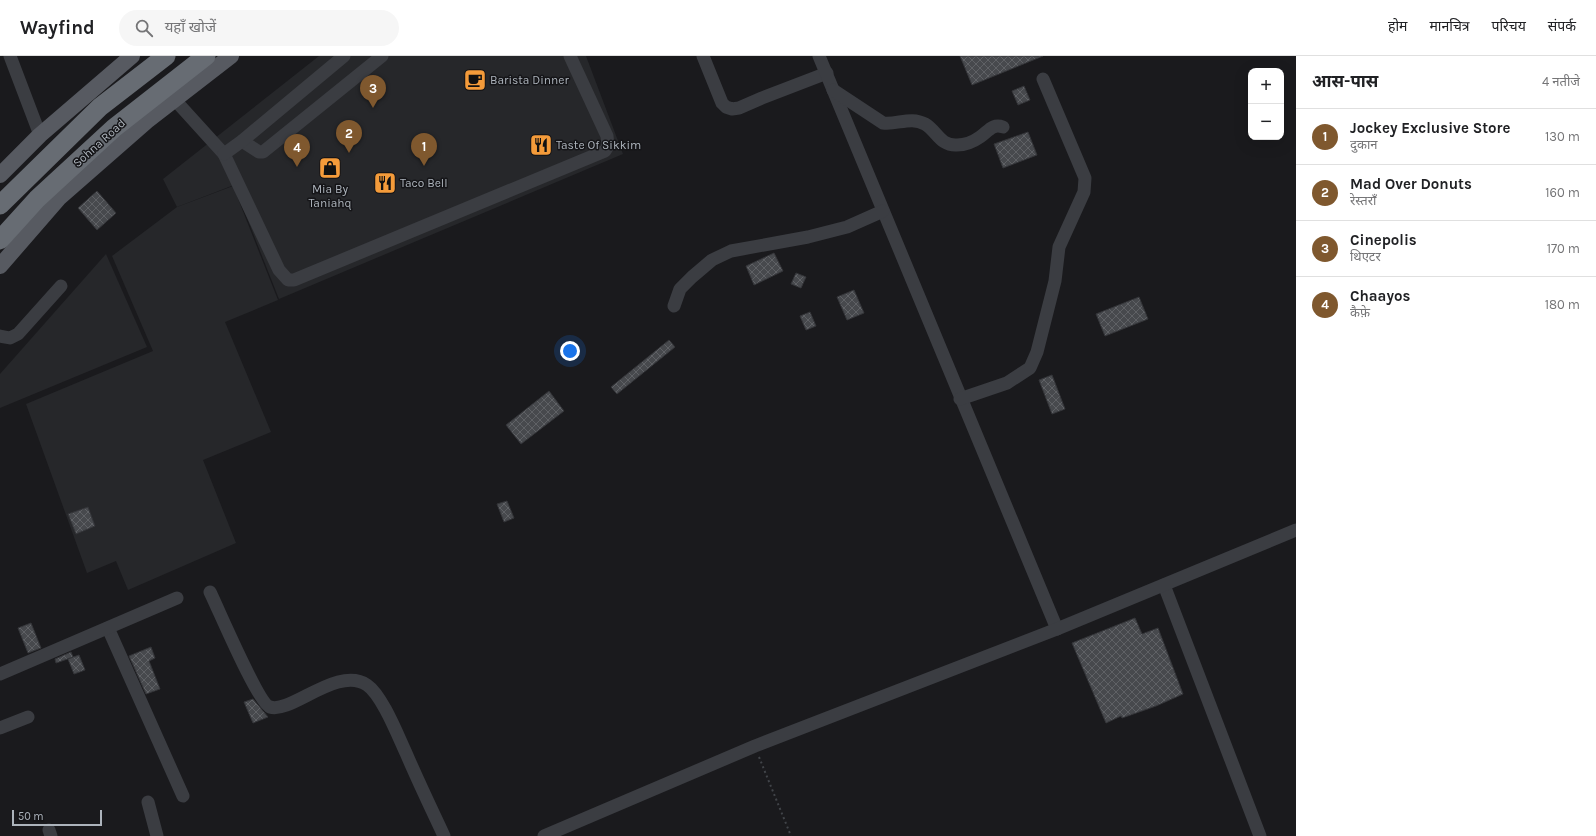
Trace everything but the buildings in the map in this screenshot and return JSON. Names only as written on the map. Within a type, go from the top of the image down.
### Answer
[{"type":"highway","name":"Sohna Road","points":[[0,206],[100,107],[166,56]]},
{"type":"highway","name":"Sohna Road","points":[[0,240],[38,199],[114,128],[206,56]]},
{"type":"main road","points":[[0,175],[40,134],[132,56]]},
{"type":"main road","points":[[0,266],[59,198],[147,121],[231,56]]},
{"type":"street","points":[[10,56],[40,134]]},
{"type":"street","points":[[224,154],[242,141],[344,56]]},
{"type":"street","points":[[242,141],[259,152],[263,152],[382,56]]},
{"type":"street","points":[[175,100],[224,154],[279,270],[288,280],[294,280],[605,151],[608,146],[607,136],[570,56]]},
{"type":"street","points":[[703,56],[722,103],[726,107],[732,109],[739,108],[827,73]]},
{"type":"street","points":[[819,56],[960,400],[1057,629]]},
{"type":"street","points":[[960,400],[1007,383],[1030,368],[1037,352],[1055,281],[1059,247],[1084,192],[1085,178],[1043,79]]},
{"type":"street","points":[[833,90],[883,123],[888,124],[917,120],[929,127],[938,139],[948,144],[965,144],[981,137],[991,128],[996,126],[1003,127]]},
{"type":"street","points":[[674,306],[680,289],[692,276],[712,260],[731,251],[847,227],[883,211]]},
{"type":"street","points":[[0,336],[10,338],[18,334],[61,286]]},
{"type":"street","points":[[544,836],[755,746],[1057,629],[1296,530]]},
{"type":"street","points":[[1164,585],[1260,836]]},
{"type":"street","points":[[210,592],[252,682],[267,706],[272,708],[286,705],[326,686],[345,680],[357,681],[367,685],[386,709],[444,836]]},
{"type":"street","points":[[0,674],[177,598]]},
{"type":"street","points":[[108,628],[183,796]]},
{"type":"street","points":[[0,728],[28,717]]},
{"type":"street","points":[[148,802],[158,836]]},
{"type":"path","points":[[755,746],[791,836]]},
{"type":"shaded area","points":[[319,56],[586,56],[623,154],[279,299],[234,185],[177,207],[163,179]]},
{"type":"shaded area","points":[[233,186],[278,300],[225,322],[271,432],[203,460],[236,543],[128,590],[116,561],[87,573],[26,404],[153,351],[112,256],[177,207]]},
{"type":"shaded area","points":[[106,254],[147,347],[0,408],[0,374]]},
{"type":"place","name":"Barista Dinner","points":[[475,80]]},
{"type":"place","name":"Cinepolis","points":[[373,108]]},
{"type":"place","name":"Taste Of Sikkim","points":[[541,145]]},
{"type":"place","name":"Mad Over Donuts","points":[[349,153]]},
{"type":"place","name":"Jockey Exclusive Store","points":[[424,166]]},
{"type":"place","name":"Chaayos","points":[[297,167]]},
{"type":"place","name":"Mia By Taniahq","points":[[330,168]]},
{"type":"place","name":"Taco Bell","points":[[385,183]]}]
